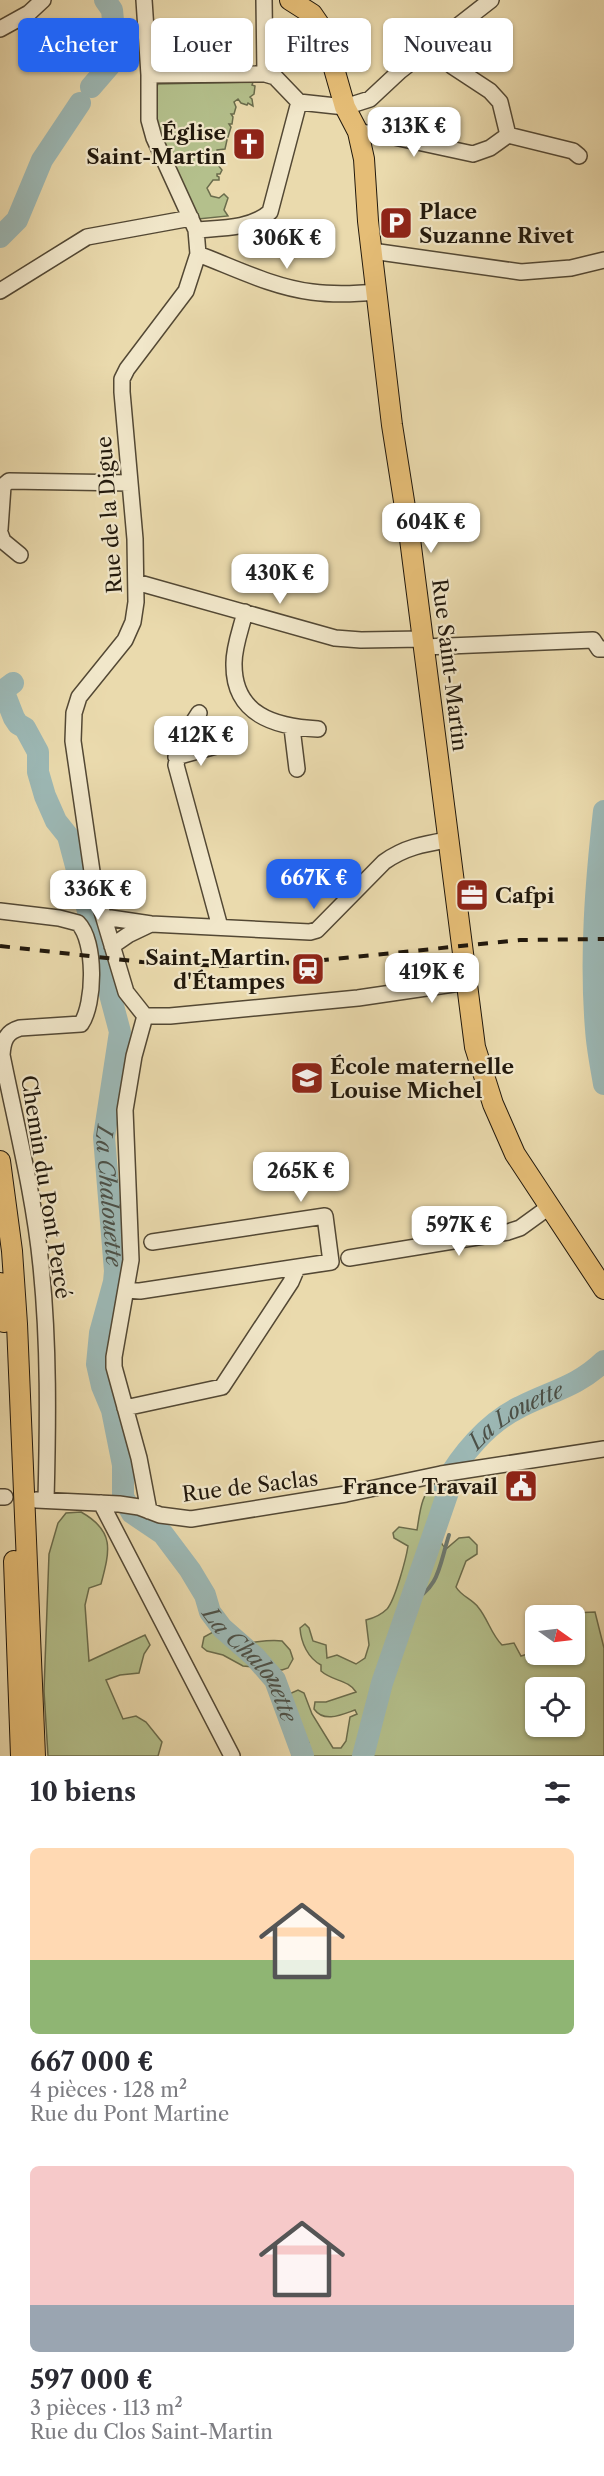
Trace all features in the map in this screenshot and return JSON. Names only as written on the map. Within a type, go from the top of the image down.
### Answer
[{"type":"main road","name":"Rue Saint-Martin","points":[[290,0],[312,14],[318,21],[345,107],[358,132],[364,159],[392,425],[410,539],[476,1047],[493,1104],[515,1154],[604,1289]]},
{"type":"main road","points":[[0,1161],[12,1251],[17,1324],[35,1756]]},
{"type":"main road","points":[[0,1283],[6,1345],[21,1756]]},
{"type":"main road","points":[[7,1756],[10,1708],[18,1687]]},
{"type":"street","points":[[0,29],[29,13],[43,0]]},
{"type":"street","points":[[144,0],[149,75],[149,120],[154,138],[194,224],[198,254],[271,282],[311,292],[345,295],[377,292]]},
{"type":"street","points":[[264,0],[265,74]]},
{"type":"street","points":[[465,18],[482,3]]},
{"type":"street","points":[[149,75],[265,74],[275,77],[299,102],[345,107],[370,99],[399,72]]},
{"type":"street","points":[[461,72],[490,92],[500,102],[508,135]]},
{"type":"street","points":[[0,291],[87,237],[194,224],[231,227],[262,219],[270,212],[299,102]]},
{"type":"street","points":[[358,132],[385,135],[473,154],[490,148],[508,135],[573,151],[579,156]]},
{"type":"street","points":[[372,251],[521,272],[571,268],[604,260]]},
{"type":"street","name":"Rue de la Digue","points":[[140,1011],[126,992],[94,885],[72,741],[74,713],[79,697],[88,683],[106,665],[125,640],[133,622],[136,582],[122,379],[127,369],[186,291],[198,254]]},
{"type":"street","points":[[20,555],[3,541],[0,531],[3,486],[9,481],[130,483]]},
{"type":"street","points":[[136,582],[335,638],[423,643],[593,640],[600,649],[604,649]]},
{"type":"street","points":[[245,612],[234,661],[235,679],[240,693],[250,708],[262,717],[292,728],[318,729]]},
{"type":"street","points":[[199,713],[181,741],[176,765],[220,927]]},
{"type":"street","points":[[292,728],[297,769]]},
{"type":"street","points":[[176,757],[216,746]]},
{"type":"street","points":[[104,917],[151,924],[317,930],[384,862],[395,854],[423,843],[448,840]]},
{"type":"street","name":"Chemin du Pont Percé","points":[[0,912],[59,918],[78,923],[88,938],[91,962],[89,999],[85,1018],[81,1024],[20,1028],[12,1031],[6,1037],[2,1055],[41,1265],[48,1421],[41,1500]]},
{"type":"street","points":[[112,946],[151,924]]},
{"type":"street","points":[[144,1509],[139,1458],[114,1367],[131,1260],[124,1121],[140,1011],[170,1016],[358,998],[467,982]]},
{"type":"street","points":[[349,1258],[508,1232],[520,1228],[549,1208]]},
{"type":"street","points":[[127,1290],[140,1291],[331,1262],[325,1216],[152,1242]]},
{"type":"street","points":[[125,1408],[222,1388],[285,1292],[297,1268]]},
{"type":"street","name":"Rue de Saclas","points":[[41,1500],[119,1504],[160,1515],[191,1519],[346,1494],[442,1473],[604,1449]]},
{"type":"street","points":[[101,1503],[232,1756]]},
{"type":"green space","points":[[253,82],[254,94],[250,97],[253,106],[241,103],[238,99],[234,102],[236,107],[234,114],[231,114],[232,124],[229,124],[231,127],[228,137],[225,137],[227,140],[225,149],[217,150],[213,163],[222,170],[220,174],[217,174],[219,180],[213,180],[207,188],[211,196],[219,198],[224,194],[228,198],[224,210],[228,216],[198,219],[154,123],[154,94],[158,84]]},
{"type":"green space","points":[[437,1481],[445,1484],[438,1527],[441,1543],[446,1549],[459,1538],[469,1537],[477,1545],[477,1554],[466,1561],[456,1587],[478,1607],[502,1645],[514,1643],[521,1656],[525,1655],[525,1665],[585,1665],[585,1612],[595,1612],[604,1648],[604,1756],[292,1756],[292,1749],[309,1743],[297,1721],[278,1707],[278,1699],[298,1690],[304,1693],[312,1714],[333,1748],[341,1748],[346,1741],[350,1717],[357,1714],[355,1710],[328,1717],[314,1709],[315,1702],[326,1702],[356,1692],[349,1685],[321,1671],[321,1665],[306,1650],[300,1628],[305,1624],[309,1628],[313,1641],[326,1645],[327,1658],[337,1655],[356,1664],[365,1658],[369,1645],[366,1620],[387,1609],[400,1579],[407,1552],[408,1546],[394,1538],[393,1533],[399,1527],[417,1530],[422,1503],[428,1491]]},
{"type":"green space","points":[[81,1512],[100,1526],[105,1534],[108,1551],[101,1584],[89,1588],[85,1605],[89,1661],[145,1635],[150,1645],[144,1654],[139,1673],[120,1675],[106,1680],[123,1719],[136,1716],[146,1722],[162,1742],[158,1756],[48,1756],[44,1691],[49,1554],[58,1523],[66,1513]]},
{"type":"green space","points":[[213,1632],[243,1643],[282,1641],[290,1650],[293,1659],[288,1668],[282,1670],[243,1666],[202,1647],[204,1637]]},
{"type":"waterway","name":"La Chalouette","points":[[105,0],[112,10],[113,18]]},
{"type":"waterway","name":"La Chalouette","points":[[91,87],[104,72]]},
{"type":"waterway","name":"La Chalouette","points":[[0,237],[17,220],[42,160],[80,103]]},
{"type":"waterway","name":"La Chalouette","points":[[13,683],[5,689],[5,695],[14,718],[25,728],[38,752],[38,772],[45,796],[56,821],[68,836],[120,1032],[104,1137],[115,1271],[100,1333],[97,1364],[102,1386],[112,1410],[123,1465],[123,1497],[132,1513],[163,1534],[190,1570],[205,1595],[210,1612],[222,1628],[255,1657],[275,1680],[303,1756]]},
{"type":"waterway","name":"La Louette","points":[[604,811],[596,892],[594,947],[594,1002],[604,1084]]},
{"type":"waterway","name":"La Louette","points":[[363,1756],[382,1683],[448,1492],[444,1485],[467,1451],[497,1422],[520,1407],[574,1383],[604,1361]]},
{"type":"waterway","points":[[409,1603],[433,1583],[449,1535]]},
{"type":"railway","points":[[0,946],[142,962],[223,966],[305,962],[520,940],[604,939]]},
{"type":"place","name":"Église Saint-Martin","points":[[249,144]]},
{"type":"place","name":"Place Suzanne Rivet","points":[[396,223]]},
{"type":"place","name":"Cafpi","points":[[472,895]]},
{"type":"place","name":"Saint-Martin d'Étampes","points":[[308,969]]},
{"type":"place","name":"École maternelle Louise Michel","points":[[307,1078]]},
{"type":"place","name":"France Travail","points":[[521,1486]]}]
